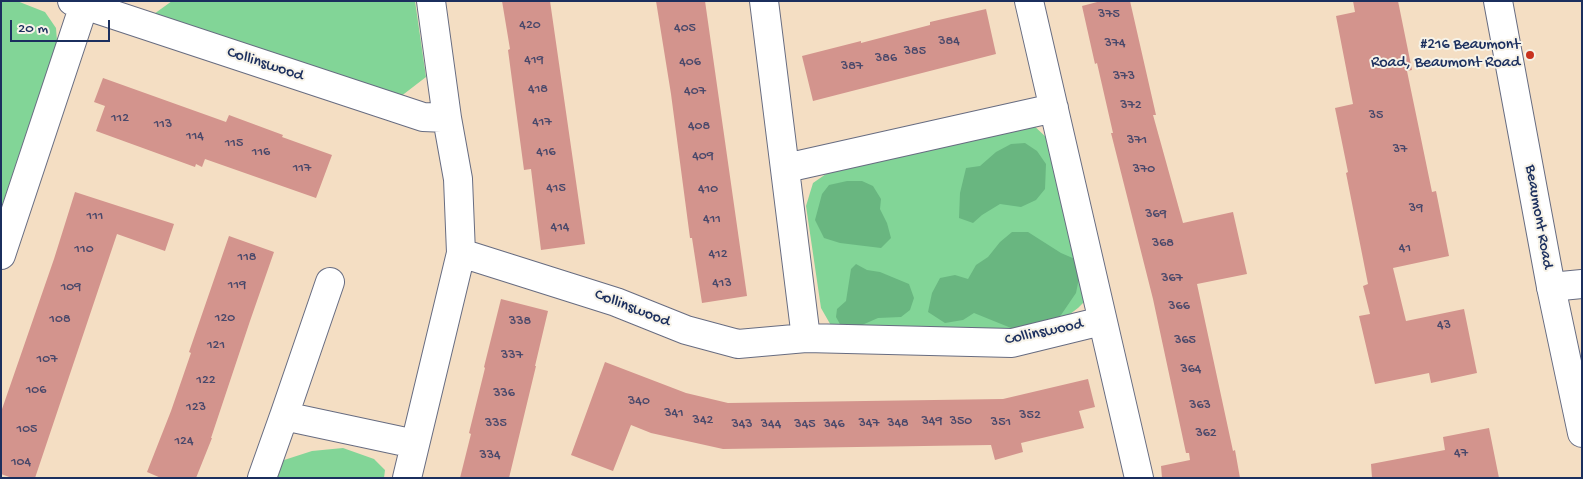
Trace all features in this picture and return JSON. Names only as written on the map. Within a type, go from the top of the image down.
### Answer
[{"type":"street","points":[[407,478],[461,252],[458,179],[447,118],[431,1]]},
{"type":"street","points":[[764,1],[806,338]]},
{"type":"street","name":"Collinswood","points":[[1029,1],[1139,478]]},
{"type":"street","name":"Beaumont Road","points":[[1498,1],[1551,287],[1582,433]]},
{"type":"street","name":"Collinswood","points":[[1,255],[78,3],[423,117],[447,118]]},
{"type":"street","points":[[786,168],[1054,108]]},
{"type":"street","name":"Collinswood","points":[[461,252],[616,302],[686,330],[738,344],[806,338],[1012,343],[1102,321]]},
{"type":"street","points":[[262,478],[330,282]]},
{"type":"street","points":[[1551,287],[1582,284]]},
{"type":"street","points":[[284,416],[415,444]]},
{"type":"green space","points":[[1,1],[17,1],[45,12],[56,28],[57,41],[1,209]]},
{"type":"green space","points":[[172,1],[415,1],[426,77],[400,97],[154,14]]},
{"type":"green space","points":[[1029,121],[1048,139],[1084,302],[1066,317],[1033,330],[833,329],[821,308],[806,206],[813,183],[826,174],[848,167]]},
{"type":"green space","points":[[1025,143],[1037,151],[1046,164],[1045,189],[1036,200],[1021,207],[1000,204],[973,223],[959,218],[960,193],[966,168],[980,166],[996,152],[1011,144]]},
{"type":"green space","points":[[847,181],[862,181],[873,186],[881,199],[880,209],[887,223],[891,238],[881,248],[840,243],[824,238],[815,220],[822,194],[829,185]]},
{"type":"green space","points":[[1012,232],[1028,232],[1061,253],[1075,259],[1079,278],[1076,293],[1061,315],[1048,326],[1016,330],[974,313],[963,320],[945,323],[928,312],[932,293],[940,278],[955,275],[968,279],[976,265],[988,257],[1000,242]]},
{"type":"green space","points":[[856,264],[867,270],[880,272],[909,284],[914,298],[910,310],[901,317],[878,318],[862,325],[841,326],[836,317],[837,309],[846,301],[851,269]]},
{"type":"green space","points":[[343,448],[374,459],[385,470],[384,478],[275,478],[281,461],[312,451]]},
{"type":"building","points":[[502,1],[550,1],[585,244],[541,250],[531,169],[524,170],[508,50],[510,49]]},
{"type":"building","points":[[656,1],[705,1],[747,296],[702,303],[692,238],[690,238],[671,94]]},
{"type":"building","points":[[1101,1],[1130,1],[1156,115],[1153,115],[1183,223],[1233,212],[1247,274],[1197,284],[1240,478],[1162,478],[1161,466],[1190,460],[1189,453],[1186,453],[1153,299],[1111,133],[1113,133],[1082,6]]},
{"type":"building","points":[[1353,1],[1398,1],[1412,70],[1407,71],[1432,192],[1436,191],[1449,256],[1393,268],[1406,321],[1464,309],[1477,373],[1431,383],[1429,373],[1375,384],[1359,316],[1370,314],[1363,286],[1368,284],[1335,108],[1353,104],[1336,16],[1355,12]]},
{"type":"building","points":[[986,9],[996,54],[813,101],[802,56],[861,41],[861,43],[930,25],[930,22]]},
{"type":"building","points":[[103,78],[226,122],[229,115],[332,155],[316,198],[205,159],[202,167],[196,164],[195,167],[96,131],[105,106],[94,102]]},
{"type":"building","points":[[75,192],[174,224],[165,251],[117,234],[35,478],[12,478],[1,474],[1,412]]},
{"type":"building","points":[[229,236],[274,252],[212,438],[196,478],[161,478],[147,472],[171,411]]},
{"type":"building","points":[[501,299],[548,311],[536,366],[509,478],[460,478],[484,367]]},
{"type":"building","points":[[605,362],[686,393],[728,403],[1003,399],[1088,379],[1095,407],[1079,411],[1084,428],[1021,443],[1023,452],[995,460],[991,445],[723,449],[651,433],[631,425],[613,471],[571,455]]},
{"type":"building","points":[[1489,428],[1499,478],[1372,478],[1371,464],[1445,450],[1443,437]]},
{"type":"place","name":"#216 Beaumont Road, Beaumont Road","points":[[1530,55]]}]
